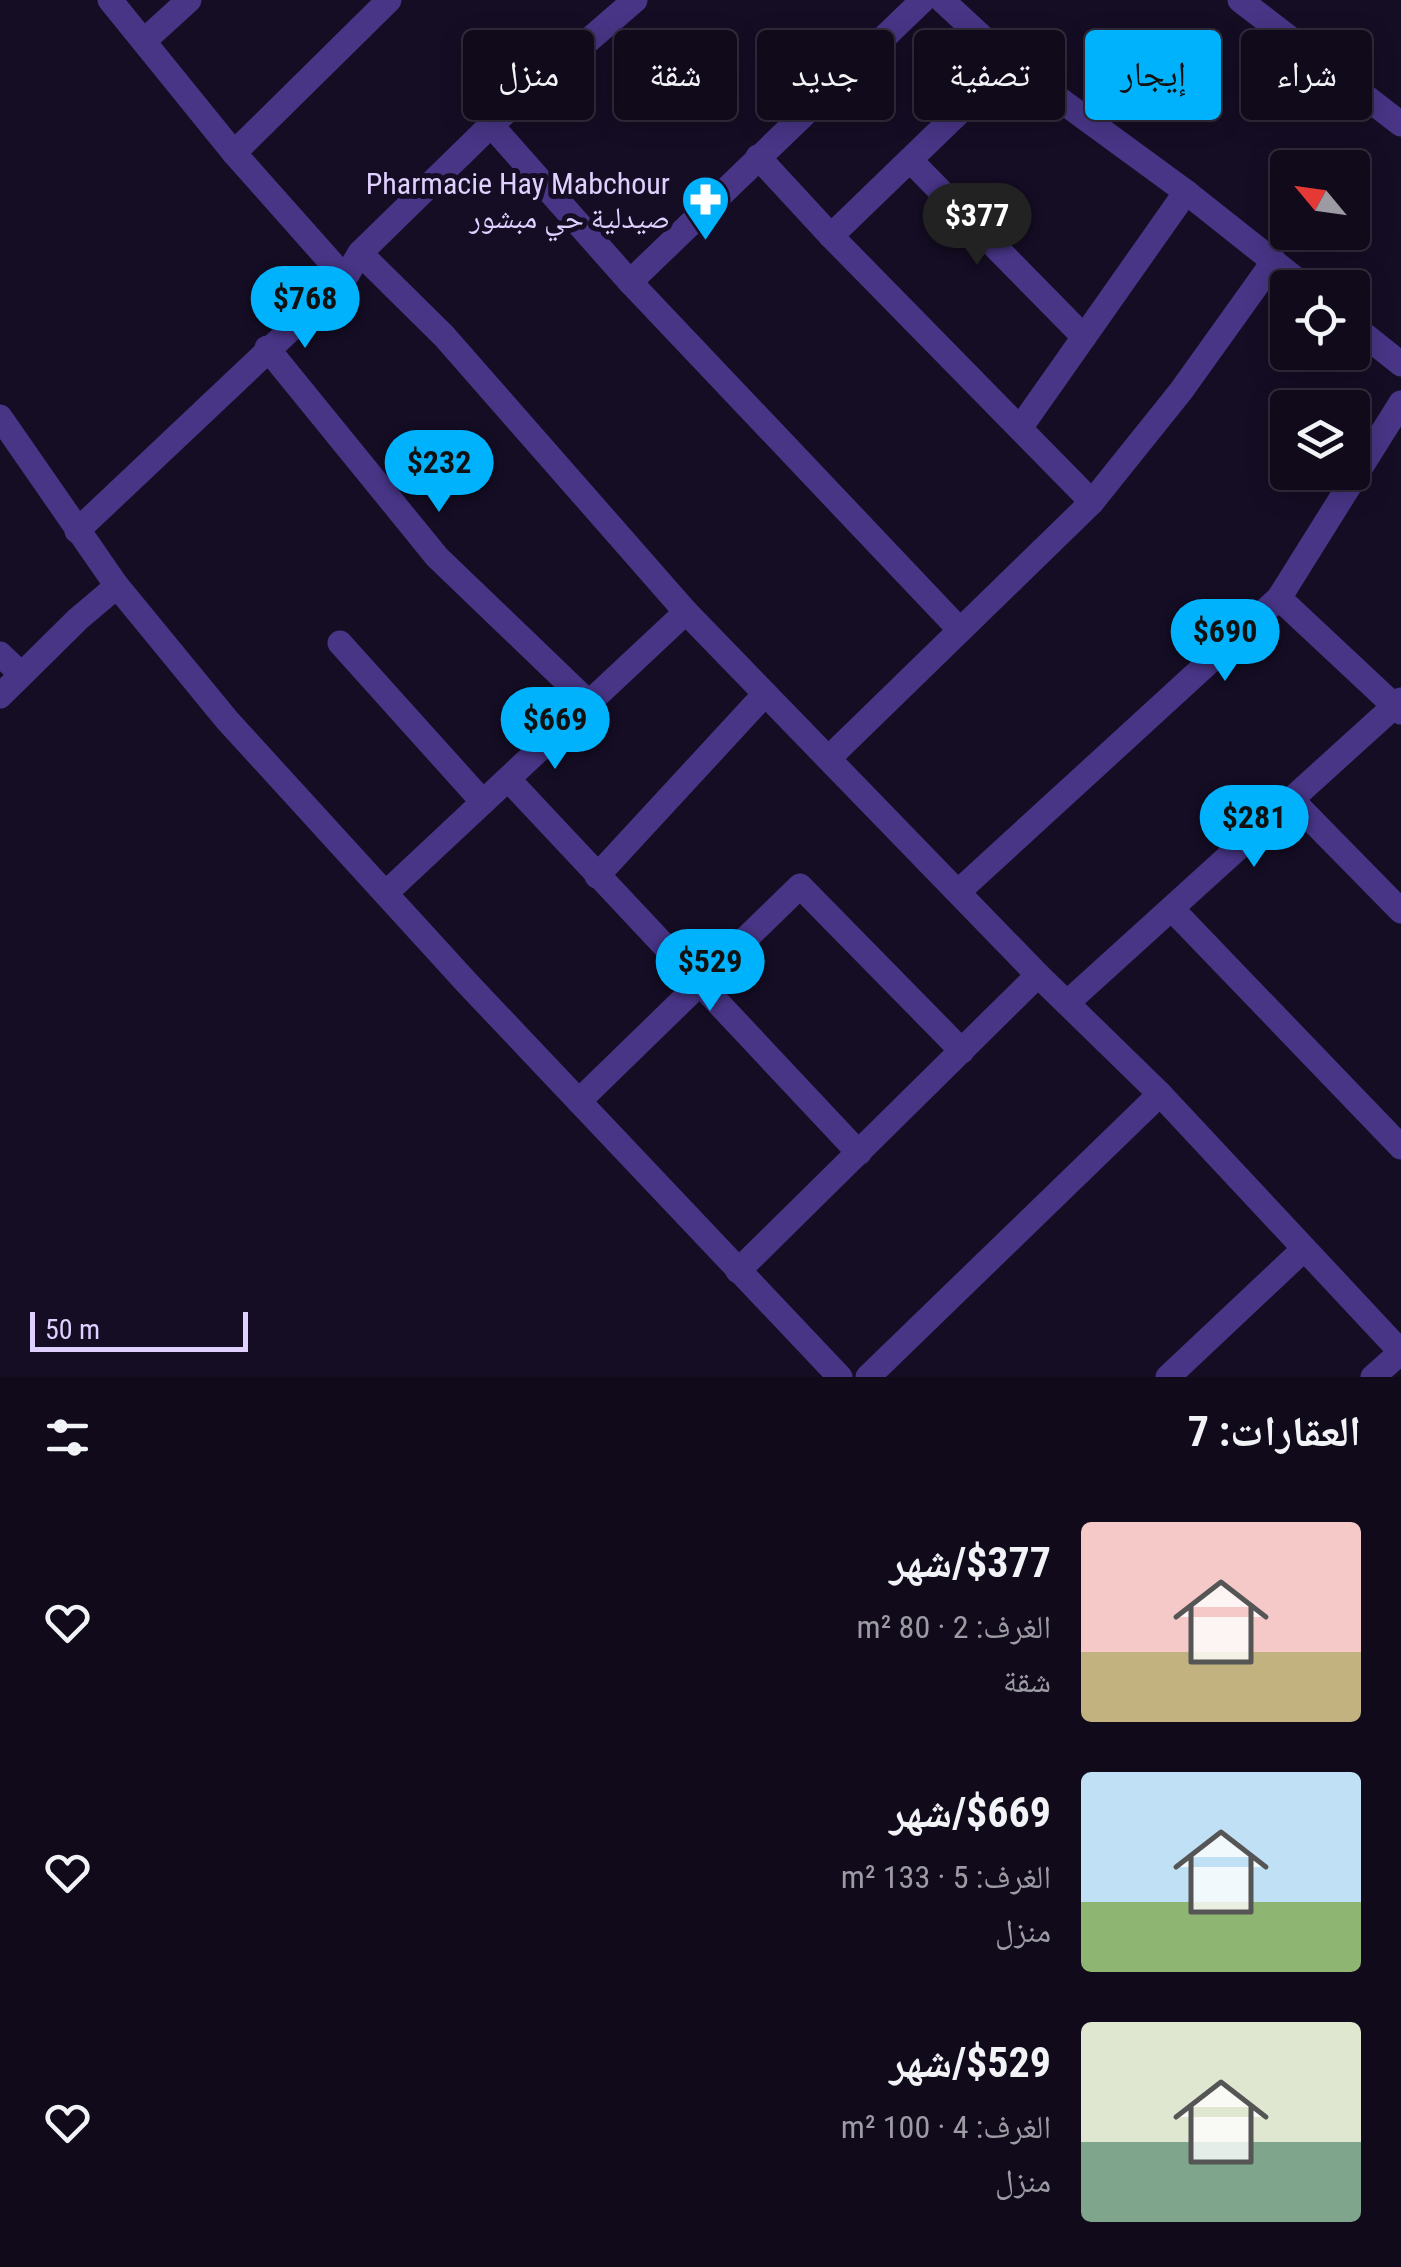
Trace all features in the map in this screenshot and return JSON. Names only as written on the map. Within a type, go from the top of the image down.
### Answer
[{"type":"street","points":[[110,0],[234,153],[344,278]]},
{"type":"street","points":[[144,42],[189,0]]},
{"type":"street","points":[[234,153],[388,0]]},
{"type":"street","points":[[630,282],[922,0]]},
{"type":"street","points":[[942,0],[974,30]]},
{"type":"street","points":[[1240,0],[1401,124]]},
{"type":"street","points":[[77,531],[344,278],[360,253],[491,125],[628,2]]},
{"type":"street","points":[[1065,104],[1285,270]]},
{"type":"street","points":[[830,236],[952,120]]},
{"type":"street","points":[[491,125],[630,282],[960,630]]},
{"type":"street","points":[[758,157],[830,236],[1092,502]]},
{"type":"street","points":[[910,160],[1084,338]]},
{"type":"street","points":[[1020,428],[1186,192]]},
{"type":"street","points":[[360,253],[444,336],[686,612],[1038,975],[1160,1094],[1401,1352],[1373,1377]]},
{"type":"street","points":[[828,758],[1092,502],[1181,392],[1274,261]]},
{"type":"street","points":[[1370,339],[1401,364]]},
{"type":"street","points":[[268,348],[437,556],[589,703]]},
{"type":"street","points":[[959,891],[1279,598],[1401,403]]},
{"type":"street","points":[[0,418],[117,586],[227,720],[840,1377]]},
{"type":"street","points":[[0,696],[117,586]]},
{"type":"street","points":[[1067,1002],[1399,706],[1279,598]]},
{"type":"street","points":[[387,892],[686,612]]},
{"type":"street","points":[[340,643],[483,802]]},
{"type":"street","points":[[0,654],[21,674]]},
{"type":"street","points":[[597,876],[765,694]]},
{"type":"street","points":[[508,778],[859,1153]]},
{"type":"street","points":[[1291,799],[1401,911]]},
{"type":"street","points":[[579,1101],[800,886],[962,1050]]},
{"type":"street","points":[[1172,909],[1401,1146]]},
{"type":"street","points":[[738,1271],[1038,975]]},
{"type":"street","points":[[868,1377],[1160,1094]]},
{"type":"street","points":[[1168,1377],[1304,1249]]},
{"type":"place","name":"Pharmacie Hay Mabchour صيدلية حي مبشور","points":[[705,242]]}]
